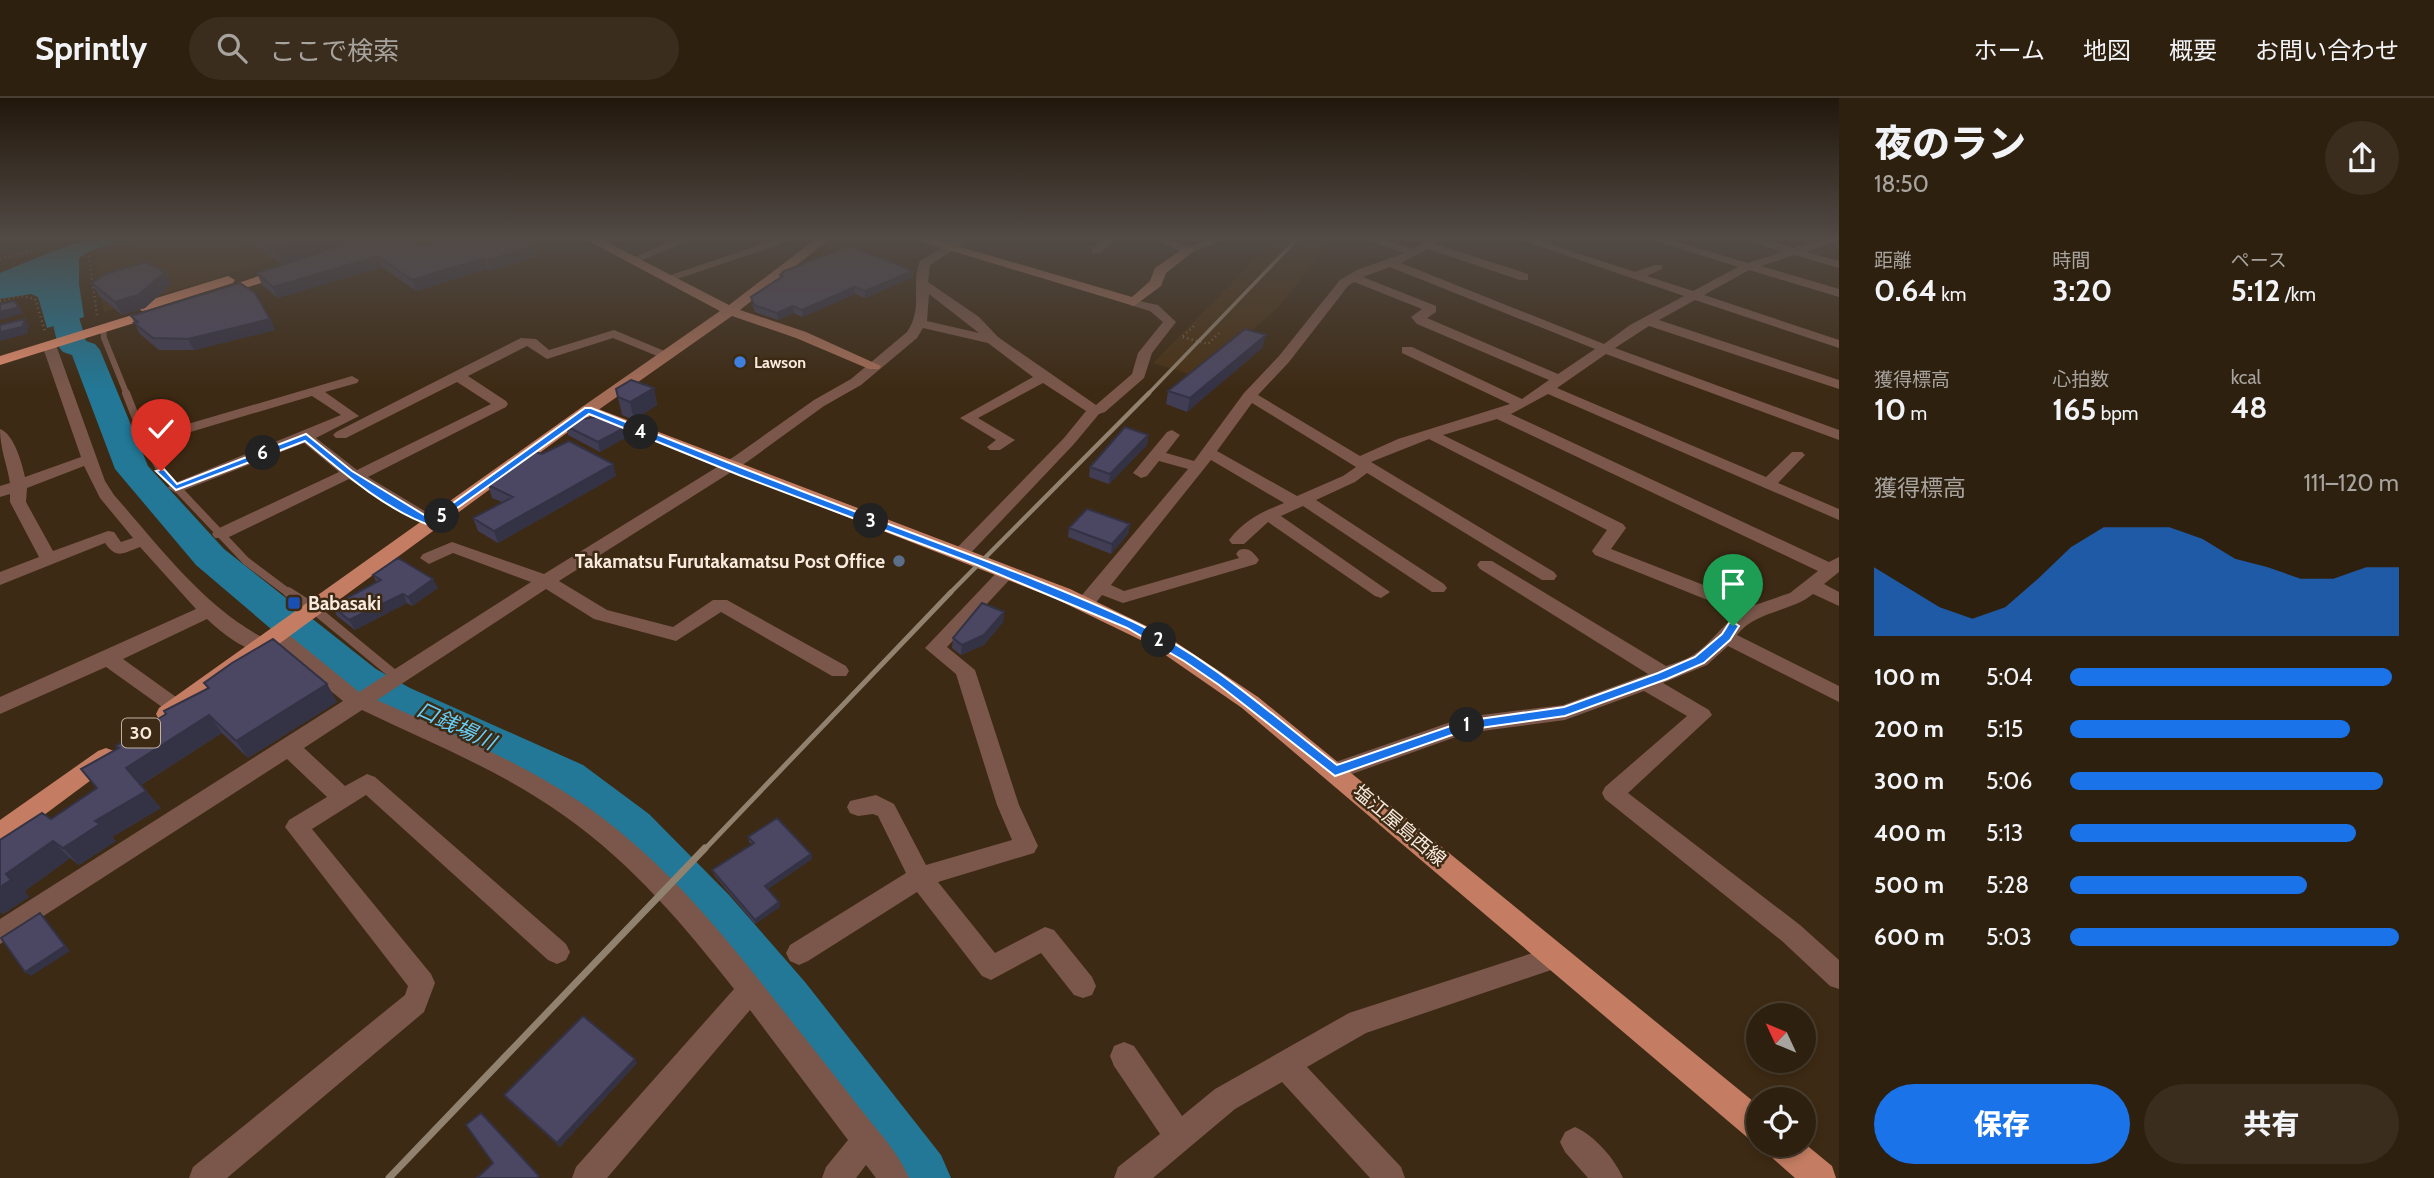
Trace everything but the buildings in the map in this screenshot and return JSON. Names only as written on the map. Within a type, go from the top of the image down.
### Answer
[{"type":"highway","points":[[0,360],[51,339],[214,288]]},
{"type":"highway","points":[[0,351],[51,339]]},
{"type":"main road","points":[[686,288],[730,311],[801,335],[874,366]]},
{"type":"main road","points":[[588,410],[759,288]]},
{"type":"main road","points":[[1087,288],[1134,302],[1150,288]]},
{"type":"main road","name":"塩江屋島西線","points":[[588,410],[728,467],[1006,573],[1092,596],[1131,625],[1188,658],[1279,725],[1746,1116]]},
{"type":"main road","name":"30","points":[[154,723],[588,410]]},
{"type":"main road","name":"30","points":[[0,834],[121,747]]},
{"type":"main road","points":[[1795,1157],[1820,1178]]},
{"type":"street","points":[[0,933],[546,581],[728,467],[819,403],[856,382],[912,335],[920,323],[924,306],[922,288]]},
{"type":"street","points":[[930,288],[974,320],[993,340],[1043,377],[1094,410]]},
{"type":"street","points":[[1092,596],[1250,397],[1342,288]]},
{"type":"street","points":[[1380,288],[1432,309],[1417,317],[1422,321],[1684,448],[1839,515]]},
{"type":"street","points":[[1454,288],[1603,348],[1839,435]]},
{"type":"street","points":[[1667,288],[1839,345]]},
{"type":"street","points":[[1092,596],[1123,597],[1250,561],[1241,547],[1257,521],[1349,478],[1363,464],[1403,442],[1521,404],[1603,348],[1707,288]]},
{"type":"street","points":[[959,555],[1069,441],[1094,410],[1100,408],[1139,374],[1138,368],[1156,336],[1170,322],[1154,308],[1134,302]]},
{"type":"street","points":[[1648,321],[1839,385]]},
{"type":"street","points":[[920,323],[993,340]]},
{"type":"street","points":[[176,488],[312,442],[458,376],[526,341],[547,355],[614,334],[667,355]]},
{"type":"street","points":[[51,339],[89,459],[107,498],[210,610],[245,639],[273,637],[362,701],[530,782],[584,817],[646,867],[677,899],[750,990],[894,1178]]},
{"type":"street","points":[[1407,350],[1521,404]]},
{"type":"street","points":[[222,534],[501,404],[458,376]]},
{"type":"street","points":[[995,447],[1007,440],[967,418],[1043,377]]},
{"type":"street","points":[[145,441],[352,380]]},
{"type":"street","points":[[314,391],[358,420]]},
{"type":"street","points":[[1250,397],[1278,411],[1548,576]]},
{"type":"street","points":[[1335,771],[1465,726],[1565,712],[1656,679],[1700,660],[1726,637],[1733,626],[1755,612],[1797,597],[1834,566],[1497,413]]},
{"type":"street","points":[[1430,434],[1617,528],[1601,551],[1755,612]]},
{"type":"street","points":[[0,435],[15,465],[19,485],[18,502],[48,560]]},
{"type":"street","points":[[1141,473],[1172,435]]},
{"type":"street","points":[[1684,448],[1698,436]]},
{"type":"street","points":[[312,442],[352,475],[409,512],[432,523]]},
{"type":"street","points":[[1208,452],[1299,501],[1438,588]]},
{"type":"street","points":[[1156,454],[1197,467]]},
{"type":"street","points":[[1768,484],[1797,455]]},
{"type":"street","points":[[0,492],[89,459]]},
{"type":"street","points":[[1268,515],[1381,592]]},
{"type":"street","points":[[0,579],[108,536],[118,550],[145,539]]},
{"type":"street","points":[[429,558],[452,547],[546,581],[601,615],[676,634],[720,604],[839,671]]},
{"type":"street","points":[[1486,565],[1656,679],[1702,715],[1613,793],[1791,933],[1839,977]]},
{"type":"street","points":[[799,953],[920,877],[1026,846],[1008,805],[965,670],[935,648],[1006,573]]},
{"type":"street","points":[[1811,585],[1839,600]]},
{"type":"street","points":[[0,706],[210,610]]},
{"type":"street","points":[[1726,637],[1839,695]]},
{"type":"street","points":[[108,658],[176,707]]},
{"type":"street","points":[[289,747],[343,798]]},
{"type":"street","points":[[204,1178],[415,1003],[422,983],[297,827],[367,783],[557,952]]},
{"type":"street","points":[[858,807],[876,804],[886,810],[920,877],[991,968],[1045,937],[1083,986]]},
{"type":"street","points":[[1129,1178],[1225,1099],[1359,1022],[1557,957]]},
{"type":"street","points":[[587,1178],[750,990]]},
{"type":"street","points":[[1125,1056],[1179,1137]]},
{"type":"street","points":[[1286,1065],[1390,1178]]},
{"type":"street","points":[[836,1178],[867,1140]]},
{"type":"street","points":[[1575,1142],[1608,1178]]},
{"type":"lane","points":[[100,323],[151,457],[176,488],[246,561],[396,680]]},
{"type":"path","points":[[92,288],[100,323]]},
{"type":"path","points":[[0,301],[21,296],[36,299],[51,339]]},
{"type":"path","points":[[1196,324],[1182,337],[1208,344],[1221,331]]},
{"type":"shaded area","points":[[100,288],[181,288],[104,312]]},
{"type":"shaded area","points":[[1226,288],[1294,288],[1280,306],[1199,377],[1153,363]]},
{"type":"water","points":[[0,288],[80,288],[84,317],[47,328],[38,297],[31,294],[0,299]]},
{"type":"waterway","name":"口銭場川","points":[[54,288],[58,290],[73,346],[85,350],[132,469],[210,557],[360,680],[394,699],[566,778],[631,829],[710,912],[784,1001],[918,1178]]},
{"type":"railway","points":[[1147,395],[1250,288]]},
{"type":"railway","points":[[949,594],[1149,393]]},
{"type":"railway","points":[[704,850],[951,592]]},
{"type":"railway","points":[[389,1178],[705,848]]},
{"type":"place","name":"Lawson","points":[[740,362]]},
{"type":"place","name":"Takamatsu Furutakamatsu Post Office","points":[[899,561]]},
{"type":"place","name":"Babasaki","points":[[294,603]]},
{"type":"route","points":[[161,471],[176,488],[306,437],[349,472],[409,512],[432,523],[588,410],[743,473],[980,562],[1131,625],[1161,641],[1223,682],[1335,771],[1465,726],[1565,712],[1700,660],[1726,637],[1733,626]]}]
